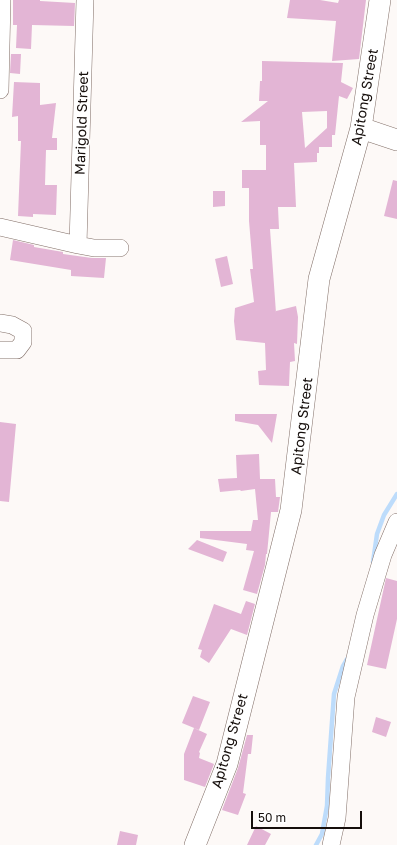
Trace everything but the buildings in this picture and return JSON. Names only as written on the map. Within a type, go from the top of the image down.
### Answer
[{"type":"street","points":[[0,90],[2,0]]},
{"type":"street","name":"Marigold Street","points":[[78,245],[85,0]]},
{"type":"street","name":"Apitong Street","points":[[195,845],[227,764],[292,510],[319,279],[361,128],[380,0]]},
{"type":"street","points":[[361,128],[397,140]]},
{"type":"street","points":[[0,227],[94,248],[120,248]]},
{"type":"street","points":[[0,323],[12,325],[23,331],[23,342],[17,350],[0,350]]},
{"type":"street","points":[[331,845],[337,818],[346,696],[365,614],[383,555],[397,522]]},
{"type":"waterway","points":[[373,562],[377,534],[384,515],[397,494]]},
{"type":"waterway","points":[[316,845],[322,834],[327,806],[334,694],[343,666],[347,659]]}]
